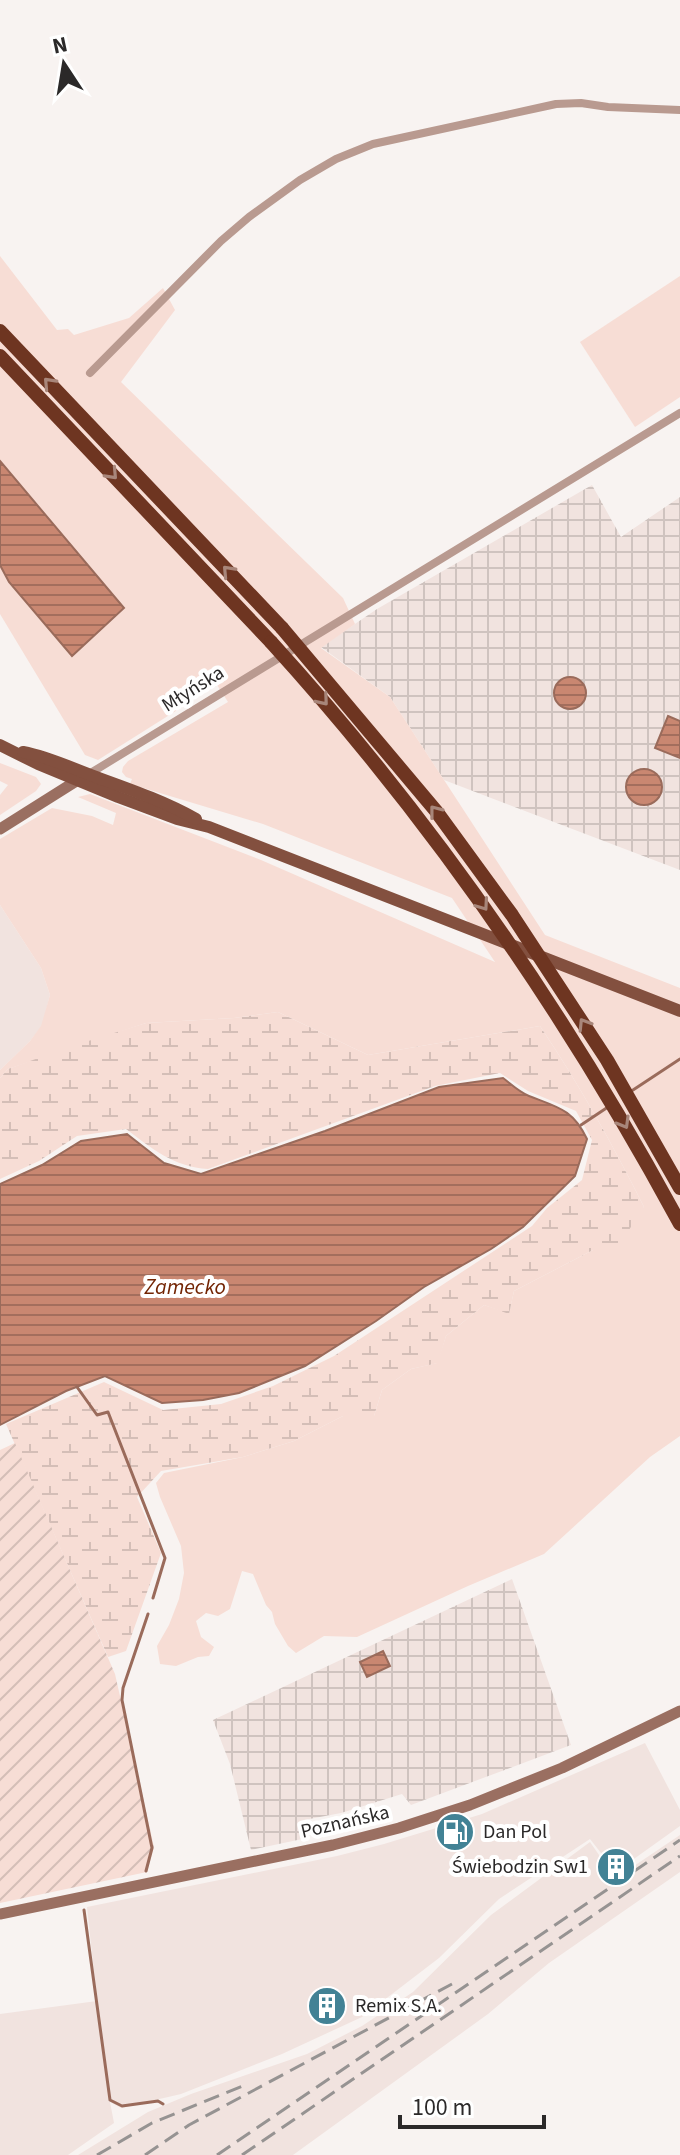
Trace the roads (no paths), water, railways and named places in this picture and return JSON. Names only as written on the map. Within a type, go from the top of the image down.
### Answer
[{"type":"highway","points":[[0,331],[282,628],[436,811],[512,915],[607,1060],[680,1188]]},
{"type":"highway","points":[[0,356],[271,642],[378,766],[462,874],[559,1016],[680,1224]]},
{"type":"main road","points":[[0,745],[38,764],[83,777],[177,819],[209,827],[680,1011]]},
{"type":"street","points":[[90,373],[230,233],[300,180],[336,159],[373,144],[556,104],[680,110]]},
{"type":"street","name":"Młyńska","points":[[0,829],[680,413]]},
{"type":"street","name":"Poznańska","points":[[0,1914],[333,1845],[411,1825],[562,1768],[680,1711]]},
{"type":"water","points":[[0,461],[124,608],[72,656],[9,582],[0,565]]},
{"type":"water","points":[[570,677],[581,682],[586,693],[581,704],[570,709],[559,704],[554,693],[559,682]]},
{"type":"water","points":[[668,716],[680,721],[680,758],[655,748]]},
{"type":"water","points":[[644,769],[657,774],[662,787],[657,800],[644,805],[631,800],[626,787],[631,774]]},
{"type":"water","name":"Zamecko","points":[[503,1078],[525,1094],[570,1115],[587,1139],[575,1176],[523,1227],[424,1287],[305,1366],[239,1393],[162,1403],[105,1376],[66,1391],[0,1425],[0,1184],[42,1165],[81,1141],[127,1134],[164,1163],[201,1174],[439,1087]]},
{"type":"water","points":[[383,1651],[390,1666],[367,1677],[360,1662]]},
{"type":"waterway","points":[[630,1092],[680,1059]]},
{"type":"waterway","points":[[581,1125],[608,1107]]},
{"type":"waterway","points":[[77,1387],[97,1415],[108,1412],[165,1558],[153,1598]]},
{"type":"waterway","points":[[146,1871],[152,1848],[122,1700],[123,1688],[148,1614]]},
{"type":"waterway","points":[[84,1910],[110,2100],[122,2106],[158,2101],[163,2104]]},
{"type":"railway","points":[[217,2155],[680,1840]]},
{"type":"railway","points":[[242,2155],[680,1856]]},
{"type":"railway","points":[[145,2155],[189,2125],[452,1984]]},
{"type":"railway","points":[[97,2155],[152,2123],[245,2085]]},
{"type":"place","name":"Dan Pol","points":[[455,1832]]},
{"type":"place","name":"Świebodzin Sw1","points":[[616,1867]]},
{"type":"place","name":"Remix S.A.","points":[[327,2006]]}]
